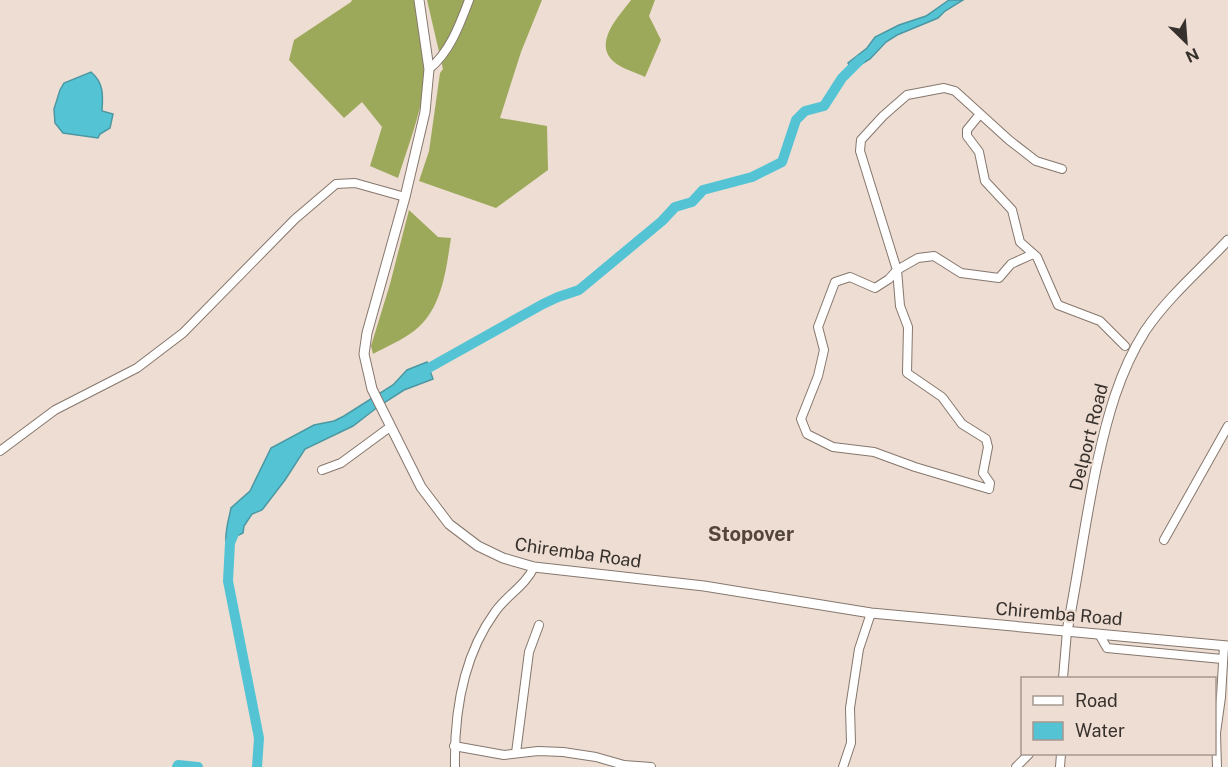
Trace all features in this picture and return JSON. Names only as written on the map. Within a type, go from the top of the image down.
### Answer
[{"type":"main road","name":"Chiremba Road","points":[[419,0],[429,69],[425,112],[405,197],[364,346],[366,370],[380,407],[421,486],[449,524],[492,554],[534,567],[704,586],[871,613],[1226,646]]},
{"type":"main road","name":"Delport Road","points":[[1067,631],[1088,507],[1107,421],[1121,378],[1136,347],[1156,316],[1228,240]]},
{"type":"street","points":[[429,69],[441,60],[469,0]]},
{"type":"street","points":[[1033,254],[1011,264],[999,278],[961,273],[934,256],[918,258],[897,270],[890,279],[876,288],[850,277],[835,282],[818,327],[824,350],[818,376],[801,418],[807,434],[833,447],[874,452],[989,489],[990,483],[983,473],[988,447],[986,439],[962,424],[942,397],[907,373],[908,327],[900,306],[897,270],[860,151],[861,140],[907,95],[944,88],[955,91],[1036,161],[1062,169]]},
{"type":"street","points":[[980,114],[967,130],[967,136],[979,152],[985,181],[1012,210],[1020,242],[1037,257],[1058,305],[1100,321],[1125,346]]},
{"type":"street","points":[[0,451],[55,410],[137,369],[183,333],[296,219],[336,184],[355,183],[405,197]]},
{"type":"street","points":[[1164,540],[1228,426]]},
{"type":"street","points":[[322,471],[341,463],[390,427]]},
{"type":"street","points":[[454,767],[460,696],[470,660],[495,610],[530,575],[534,567]]},
{"type":"street","points":[[843,767],[851,743],[850,708],[859,649],[871,613]]},
{"type":"street","points":[[516,753],[529,652],[539,625]]},
{"type":"street","name":"Delport Road","points":[[1063,677],[1067,631]]},
{"type":"street","points":[[1099,634],[1107,648],[1222,659]]},
{"type":"street","points":[[1217,767],[1216,733],[1221,697],[1222,659],[1226,646]]},
{"type":"street","points":[[454,746],[504,755],[563,752],[596,757],[624,765],[651,767]]},
{"type":"street","points":[[1016,767],[1027,755]]},
{"type":"green space","points":[[352,0],[416,0],[424,42],[426,74],[417,119],[398,178],[370,166],[382,127],[362,102],[344,118],[289,60],[294,40]]},
{"type":"green space","points":[[427,0],[542,0],[521,52],[500,118],[547,126],[548,170],[496,208],[419,181],[429,151],[440,73],[443,69]]},
{"type":"green space","points":[[631,0],[655,0],[649,16],[661,40],[645,77],[617,64],[607,52],[607,36]]},
{"type":"green space","points":[[409,210],[438,237],[451,238],[441,289],[431,312],[414,331],[373,354],[371,346]]},
{"type":"water","points":[[949,0],[963,0],[938,18],[897,35],[886,42],[870,59],[852,70],[848,63],[867,48],[875,37],[899,25],[926,16]]},
{"type":"water","points":[[91,72],[100,85],[102,111],[113,114],[110,128],[98,138],[63,133],[55,123],[54,109],[60,90],[64,83]]},
{"type":"water","points":[[427,362],[433,379],[404,390],[353,426],[305,449],[262,510],[252,514],[244,526],[243,533],[226,541],[231,508],[250,491],[271,448],[314,425],[334,421],[344,416],[393,385],[407,370]]},
{"type":"waterway","points":[[418,374],[543,304],[579,290],[662,221],[675,207],[692,202],[703,190],[752,177],[782,162],[796,120],[805,111],[824,106],[842,78],[860,60]]},
{"type":"waterway","points":[[237,526],[230,543],[228,581],[259,738],[257,767]]},
{"type":"waterway","points":[[177,767],[178,765],[198,767]]},
{"type":"district","name":"Stopover","points":[[751,534]]}]
